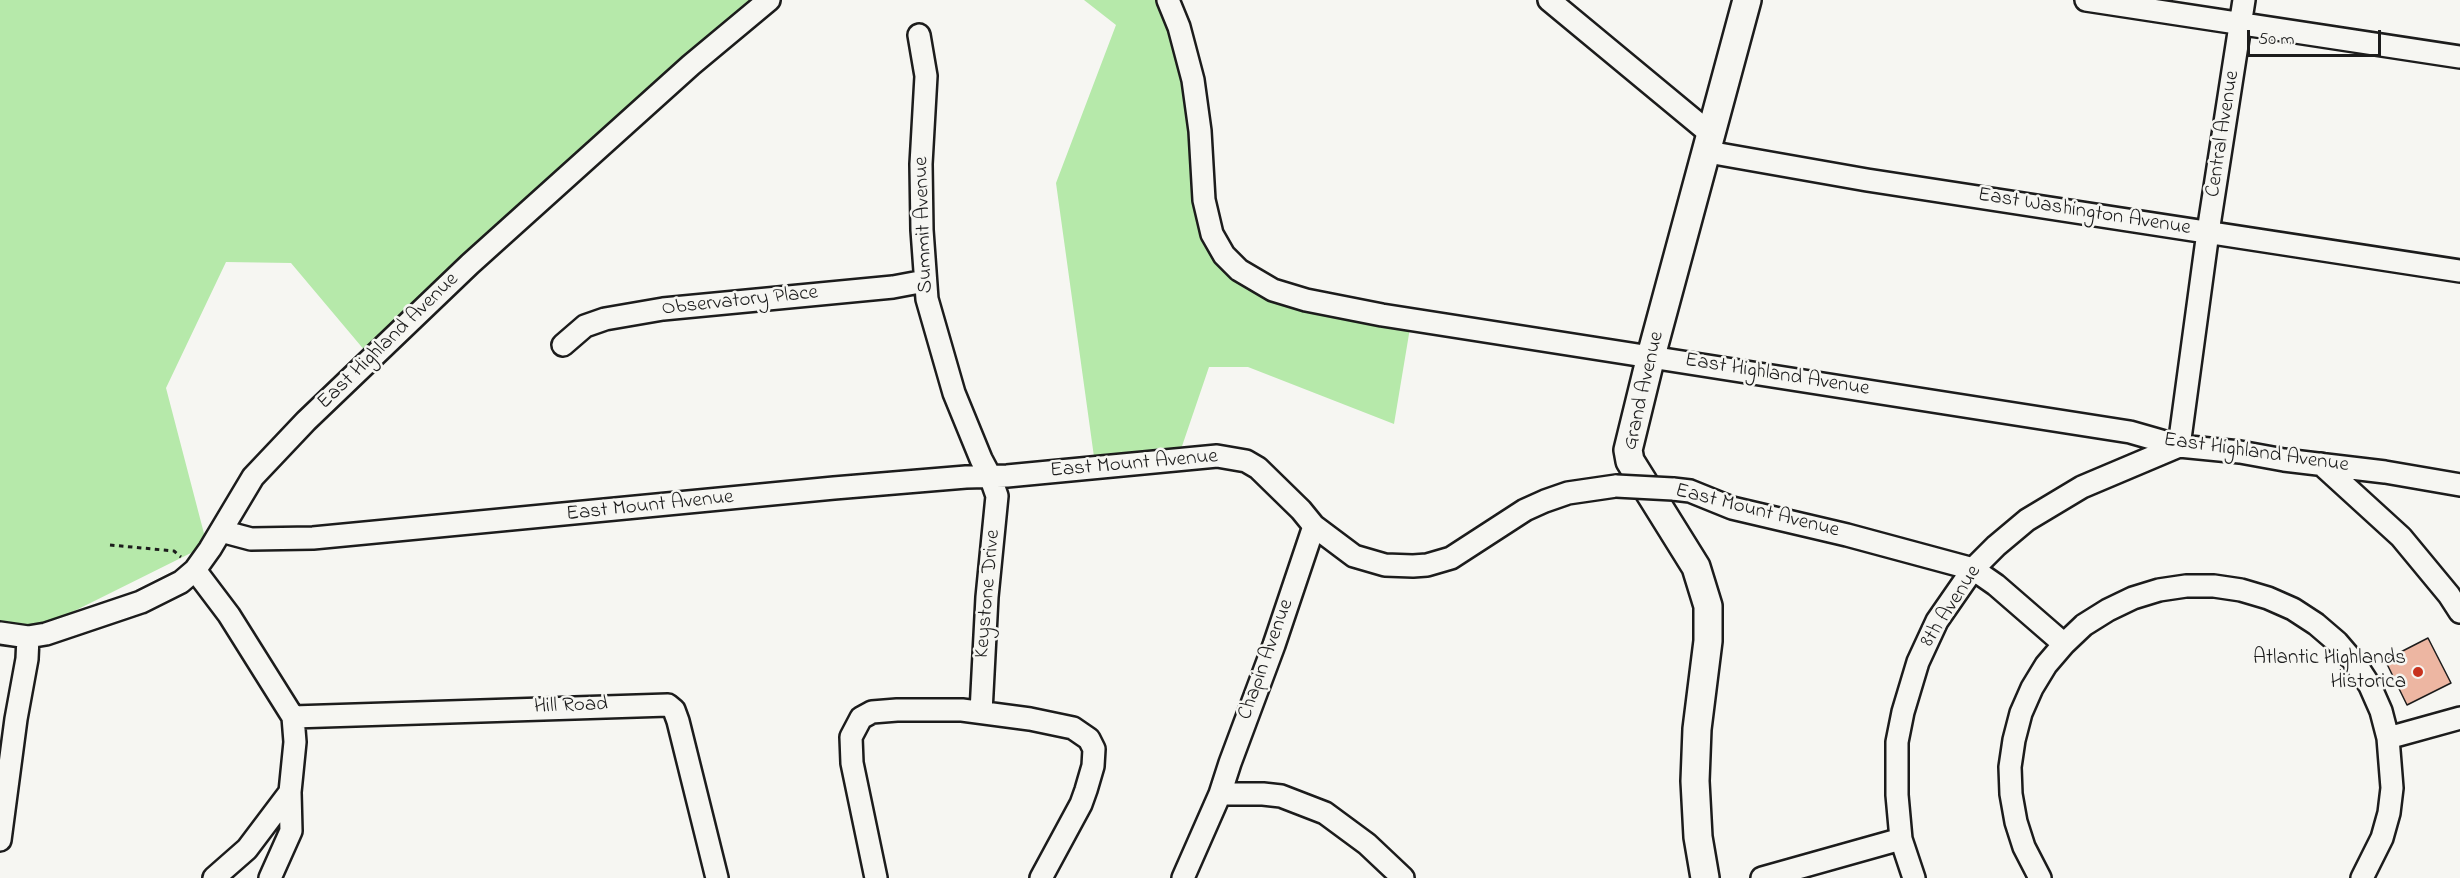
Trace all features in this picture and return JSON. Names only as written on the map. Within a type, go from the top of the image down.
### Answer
[{"type":"street","name":"East Highland Avenue","points":[[0,633],[28,637],[78,624],[141,602],[181,582],[195,570],[253,477],[306,421],[470,264],[691,65],[770,0]]},
{"type":"street","name":"East Highland Avenue","points":[[1168,0],[1179,27],[1193,80],[1200,131],[1205,207],[1212,234],[1224,255],[1239,270],[1273,290],[1306,300],[1382,315],[2130,432],[2179,446],[2240,452],[2460,485]]},
{"type":"street","name":"East Washington Avenue","points":[[1549,0],[1710,143],[1867,180],[2460,271]]},
{"type":"street","name":"Grand Avenue","points":[[1705,878],[1698,837],[1695,781],[1697,729],[1708,641],[1707,599],[1695,567],[1629,461],[1628,450],[1747,0]]},
{"type":"street","points":[[2086,0],[2460,57]]},
{"type":"street","name":"Central Avenue","points":[[2179,446],[2208,232],[2244,0]]},
{"type":"street","name":"Summit Avenue","points":[[919,35],[926,76],[921,164],[922,230],[927,299],[954,393],[990,476]]},
{"type":"street","name":"Observatory Place","points":[[563,345],[585,327],[605,319],[663,309],[893,287],[925,281]]},
{"type":"street","name":"8th Avenue","points":[[1914,878],[1901,839],[1896,753],[1903,712],[1924,647],[1937,621],[1973,569],[2027,520],[2064,496],[2179,446]]},
{"type":"street","name":"East Mount Avenue","points":[[221,531],[251,539],[314,538],[834,488],[1217,456],[1246,461],[1258,468],[1314,526],[1341,549],[1369,562],[1385,565],[1427,565],[1461,553],[1525,510],[1568,493],[1616,486],[1690,491],[1732,508],[1847,535],[1973,569],[1996,585],[2064,644]]},
{"type":"street","points":[[2321,464],[2401,537],[2442,586],[2460,612]]},
{"type":"street","name":"Keystone Drive","points":[[981,712],[987,597],[997,496],[990,476]]},
{"type":"street","name":"Chapin Avenue","points":[[1183,878],[1220,794],[1314,526]]},
{"type":"street","points":[[195,570],[229,615],[293,717],[295,742],[290,792],[291,831],[270,878]]},
{"type":"street","points":[[2040,878],[2024,848],[2016,822],[2011,794],[2010,767],[2021,713],[2041,672],[2064,644],[2084,626],[2108,610],[2133,598],[2159,590],[2186,586],[2214,586],[2250,592],[2293,609],[2316,624],[2337,642],[2355,663],[2370,686],[2381,711],[2388,738],[2392,771],[2388,813],[2382,838],[2362,878]]},
{"type":"street","points":[[0,840],[16,719],[27,658],[28,637]]},
{"type":"street","name":"Hill Road","points":[[293,717],[668,705],[674,710],[678,721],[717,878]]},
{"type":"street","points":[[876,878],[852,763],[851,737],[861,718],[872,712],[897,710],[981,712],[1067,726],[1084,734],[1094,748],[1093,766],[1081,804],[1041,878]]},
{"type":"street","points":[[2388,738],[2460,718]]},
{"type":"street","points":[[214,878],[247,849],[290,792]]},
{"type":"street","points":[[1220,794],[1281,796],[1309,805],[1340,822],[1403,878]]},
{"type":"street","points":[[1762,878],[1901,839]]},
{"type":"path","points":[[111,545],[174,551],[195,570]]},
{"type":"green space","points":[[0,0],[774,0],[371,358],[291,263],[226,262],[166,388],[207,545],[24,636],[0,627]]},
{"type":"green space","points":[[1084,0],[1159,0],[1178,26],[1222,249],[1283,298],[1411,322],[1394,424],[1248,367],[1209,367],[1179,455],[1095,464],[1056,183],[1116,25]]},
{"type":"building","name":"Atlantic Highlands Historica","points":[[2428,638],[2451,683],[2407,705],[2385,660]]},
{"type":"place","name":"Atlantic Highlands Historica","points":[[2418,672]]}]
